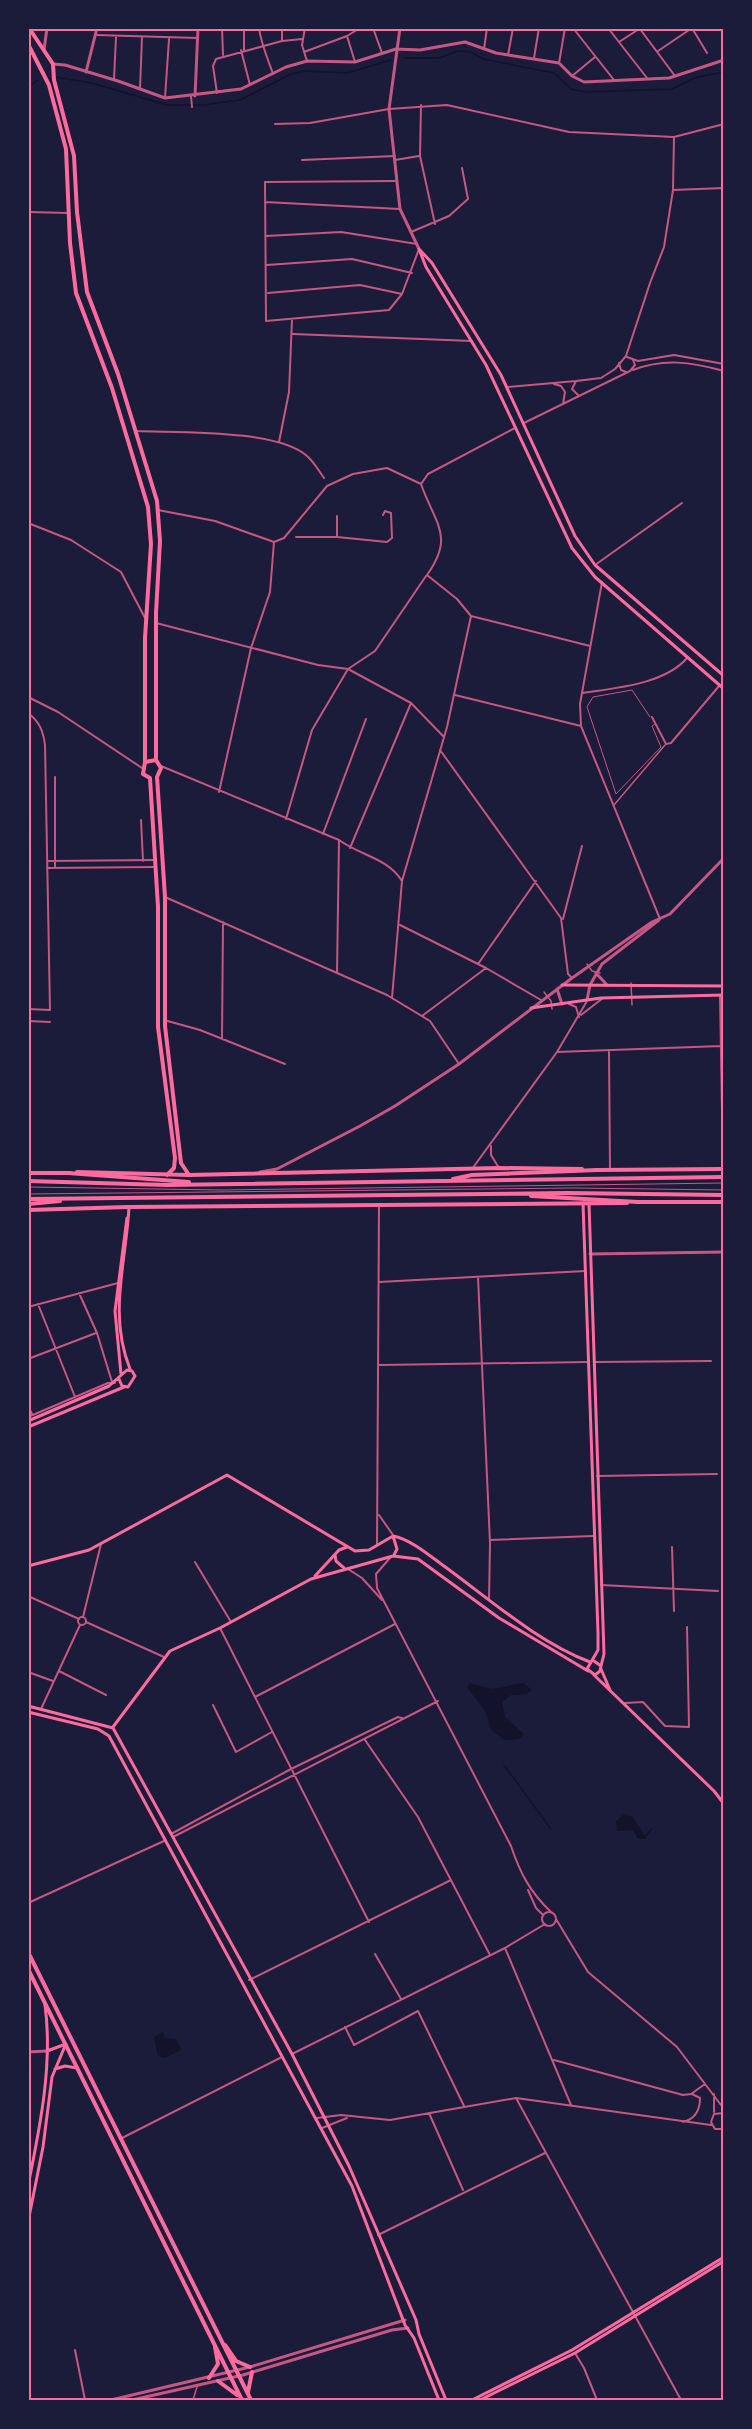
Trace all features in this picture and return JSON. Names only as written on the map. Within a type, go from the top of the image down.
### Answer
[{"type":"main road","points":[[29,28],[52,63],[74,156],[77,212],[87,292],[136,431],[158,510],[160,541],[156,623],[156,760],[161,772],[157,777],[165,897],[164,1020],[182,1168],[189,1175]]},
{"type":"main road","points":[[28,44],[43,73],[62,124],[66,149],[68,213],[76,293],[112,387],[148,507],[151,544],[146,621],[145,762],[142,768],[143,774],[150,778],[157,777]]},
{"type":"main road","points":[[40,67],[44,61],[52,63]]},
{"type":"main road","points":[[43,73],[49,74],[53,71]]},
{"type":"main road","points":[[68,213],[77,212]]},
{"type":"main road","points":[[419,249],[426,267],[495,381],[572,548],[603,582],[723,689]]},
{"type":"main road","points":[[419,249],[437,271],[506,387],[575,536],[595,565],[660,618],[723,675],[719,686]]},
{"type":"main road","points":[[515,428],[523,424]]},
{"type":"main road","points":[[603,582],[605,574]]},
{"type":"main road","points":[[146,621],[156,623]]},
{"type":"main road","points":[[145,762],[156,760]]},
{"type":"main road","points":[[150,778],[158,897],[158,1020],[175,1158],[174,1168],[167,1175]]},
{"type":"main road","points":[[158,897],[165,897]]},
{"type":"main road","points":[[562,985],[723,986]]},
{"type":"main road","points":[[531,1008],[552,1007],[603,998],[722,995]]},
{"type":"main road","points":[[158,1020],[164,1020]]},
{"type":"main road","points":[[28,1173],[189,1175],[499,1168],[723,1169]]},
{"type":"main road","points":[[450,1180],[472,1175],[598,1170]]},
{"type":"main road","points":[[68,1173],[202,1184]]},
{"type":"main road","points":[[28,1181],[202,1184],[723,1177]]},
{"type":"main road","points":[[518,1194],[638,1202]]},
{"type":"main road","points":[[28,1199],[518,1194],[723,1195]]},
{"type":"main road","points":[[28,1204],[64,1199]]},
{"type":"main road","points":[[28,1210],[128,1207],[723,1202]]},
{"type":"main road","points":[[586,1203],[591,1270],[604,1654],[601,1668],[594,1675]]},
{"type":"main road","points":[[586,1203],[585,1271],[598,1633],[598,1650],[588,1671]]},
{"type":"main road","points":[[28,1419],[119,1379],[121,1374],[116,1330],[128,1207]]},
{"type":"main road","points":[[585,1254],[590,1254]]},
{"type":"main road","points":[[585,1271],[591,1270]]},
{"type":"main road","points":[[28,1427],[131,1385],[135,1379],[118,1330],[119,1283]]},
{"type":"main road","points":[[588,1362],[594,1362]]},
{"type":"main road","points":[[121,1374],[130,1369]]},
{"type":"main road","points":[[119,1379],[124,1387]]},
{"type":"main road","points":[[28,1566],[89,1550],[227,1475],[347,1547],[363,1551],[393,1536]]},
{"type":"main road","points":[[592,1476],[597,1476]]},
{"type":"main road","points":[[393,1536],[397,1549],[393,1556]]},
{"type":"main road","points":[[393,1536],[420,1549],[489,1600],[570,1655],[592,1662],[601,1668],[613,1694]]},
{"type":"main road","points":[[593,1536],[599,1536]]},
{"type":"main road","points":[[311,1579],[335,1553],[347,1547]]},
{"type":"main road","points":[[335,1553],[334,1558],[344,1568]]},
{"type":"main road","points":[[28,1712],[106,1733],[113,1729],[170,1651],[220,1628],[311,1579],[393,1556],[418,1559],[499,1618],[594,1675],[714,1791],[723,1804]]},
{"type":"main road","points":[[595,1584],[601,1585]]},
{"type":"main road","points":[[28,1706],[107,1725],[113,1729],[291,2053],[328,2126],[378,2235],[446,2400]]},
{"type":"main road","points":[[107,1725],[106,1733],[228,1953],[352,2186],[439,2400]]},
{"type":"main road","points":[[164,1841],[171,1843],[172,1835]]},
{"type":"main road","points":[[164,1841],[172,1835]]},
{"type":"main road","points":[[28,1952],[250,2398]]},
{"type":"main road","points":[[28,1969],[241,2399]]},
{"type":"main road","points":[[28,2186],[43,2097],[47,2051],[44,2000]]},
{"type":"main road","points":[[47,2051],[72,2041]]},
{"type":"main road","points":[[28,2222],[54,2070],[66,2044]]},
{"type":"main road","points":[[283,2057],[291,2053]]},
{"type":"main road","points":[[283,2057],[291,2053]]},
{"type":"main road","points":[[54,2070],[65,2066],[78,2068]]},
{"type":"main road","points":[[116,2145],[122,2138]]},
{"type":"main road","points":[[116,2145],[125,2144]]},
{"type":"main road","points":[[480,2400],[574,2352],[723,2257]]},
{"type":"main road","points":[[634,2314],[723,2261]]},
{"type":"main road","points":[[405,2320],[413,2317]]},
{"type":"main road","points":[[408,2328],[416,2325]]},
{"type":"main road","points":[[222,2344],[236,2361],[251,2369],[248,2385],[250,2398]]},
{"type":"main road","points":[[209,2378],[218,2364],[215,2346]]},
{"type":"main road","points":[[218,2381],[241,2399]]},
{"type":"main road","points":[[472,2400],[507,2385]]},
{"type":"street","points":[[42,51],[46,45],[46,28]]},
{"type":"street","points":[[86,72],[97,28]]},
{"type":"street","points":[[192,107],[198,28]]},
{"type":"street","points":[[222,28],[223,55]]},
{"type":"street","points":[[244,28],[243,50],[250,85]]},
{"type":"street","points":[[260,28],[261,42],[273,74]]},
{"type":"street","points":[[282,28],[282,41]]},
{"type":"street","points":[[304,28],[302,39],[307,61]]},
{"type":"street","points":[[304,52],[347,36],[360,28]]},
{"type":"street","points":[[374,28],[382,54]]},
{"type":"street","points":[[397,181],[265,182],[266,321],[382,312],[395,304],[412,273],[419,249],[400,209],[395,158],[389,109],[400,28]]},
{"type":"street","points":[[484,49],[487,28]]},
{"type":"street","points":[[508,55],[513,28]]},
{"type":"street","points":[[534,58],[538,28]]},
{"type":"street","points":[[559,63],[565,28]]},
{"type":"street","points":[[573,28],[615,81]]},
{"type":"street","points":[[608,28],[649,80]]},
{"type":"street","points":[[658,51],[692,28],[707,52]]},
{"type":"street","points":[[619,42],[640,29],[675,75]]},
{"type":"street","points":[[96,35],[169,39],[198,38]]},
{"type":"street","points":[[347,36],[355,62]]},
{"type":"street","points":[[114,80],[116,37]]},
{"type":"street","points":[[140,89],[142,38]]},
{"type":"street","points":[[165,98],[169,39]]},
{"type":"street","points":[[217,93],[213,66],[216,59],[243,50],[302,39]]},
{"type":"street","points":[[52,63],[114,80],[165,98],[192,98],[250,85],[286,67],[307,61],[355,62],[396,49],[420,50],[465,42],[508,55],[559,63],[572,76],[584,81],[649,80],[675,75],[723,60]]},
{"type":"street","points":[[572,76],[595,57]]},
{"type":"street","points":[[421,105],[420,156],[435,224]]},
{"type":"street","points":[[275,124],[310,123],[421,105],[447,105],[569,132],[674,137],[723,124]]},
{"type":"street","points":[[506,387],[601,378],[615,369],[620,360],[626,356],[664,247],[674,190],[674,137]]},
{"type":"street","points":[[302,160],[420,156]]},
{"type":"street","points":[[411,232],[435,224],[468,199],[462,168]]},
{"type":"street","points":[[674,190],[723,188]]},
{"type":"street","points":[[265,202],[400,209]]},
{"type":"street","points":[[28,212],[68,213]]},
{"type":"street","points":[[266,236],[341,232],[417,244]]},
{"type":"street","points":[[267,265],[352,259],[412,273]]},
{"type":"street","points":[[267,294],[360,285],[402,294]]},
{"type":"street","points":[[279,442],[289,392],[292,319]]},
{"type":"street","points":[[293,334],[472,341]]},
{"type":"street","points":[[626,356],[638,361],[674,355],[723,364]]},
{"type":"street","points":[[620,360],[621,369],[632,370]]},
{"type":"street","points":[[632,370],[633,360]]},
{"type":"street","points":[[523,424],[632,370],[651,363],[678,361],[723,371]]},
{"type":"street","points":[[576,381],[572,389],[579,396]]},
{"type":"street","points":[[552,383],[563,388],[566,395],[562,404]]},
{"type":"street","points":[[421,484],[428,474],[515,428]]},
{"type":"street","points":[[136,431],[228,435],[279,442],[306,455],[324,478]]},
{"type":"street","points":[[158,510],[215,521],[274,542],[284,538],[327,486],[353,474],[387,468],[421,484],[442,535],[439,558],[375,651],[348,669],[312,730],[286,819]]},
{"type":"street","points":[[595,565],[682,503]]},
{"type":"street","points":[[296,537],[337,537],[387,542],[392,538],[393,519],[391,513],[385,511],[383,515]]},
{"type":"street","points":[[337,516],[337,537]]},
{"type":"street","points":[[28,523],[71,540],[121,572],[146,621]]},
{"type":"street","points":[[219,792],[251,648],[270,592],[274,542]]},
{"type":"street","points":[[427,575],[457,599],[471,616],[591,646]]},
{"type":"street","points":[[603,582],[583,693],[581,726],[660,919]]},
{"type":"street","points":[[392,998],[402,881],[444,737],[471,616]]},
{"type":"street","points":[[156,623],[318,665],[348,669],[411,703],[444,737]]},
{"type":"street","points":[[583,693],[619,687],[676,670],[687,658]]},
{"type":"street","points":[[614,806],[719,686]]},
{"type":"street","points":[[454,695],[581,726]]},
{"type":"street","points":[[28,697],[58,712],[142,768]]},
{"type":"street","points":[[350,848],[411,703]]},
{"type":"street","points":[[28,713],[37,720],[43,733],[50,1010],[28,1010]]},
{"type":"street","points":[[652,717],[666,744]]},
{"type":"street","points":[[323,834],[366,719]]},
{"type":"street","points":[[440,750],[536,881],[562,921]]},
{"type":"street","points":[[160,765],[219,792],[339,840],[350,848],[394,867],[402,881]]},
{"type":"street","points":[[55,777],[55,868]]},
{"type":"street","points":[[141,820],[141,867]]},
{"type":"street","points":[[337,972],[339,840]]},
{"type":"street","points":[[572,978],[568,974],[562,921],[582,846]]},
{"type":"street","points":[[258,1173],[277,1169],[360,1126],[395,1107],[459,1064],[587,965],[670,914],[723,858]]},
{"type":"street","points":[[47,861],[156,860]]},
{"type":"street","points":[[85,861],[85,868]]},
{"type":"street","points":[[112,861],[112,868]]},
{"type":"street","points":[[47,868],[156,867]]},
{"type":"street","points":[[478,964],[536,881]]},
{"type":"street","points":[[165,897],[392,998],[430,1021],[459,1064]]},
{"type":"street","points":[[472,1169],[557,1052],[579,1017],[579,1012],[587,1000],[590,985],[602,964],[652,928],[660,919]]},
{"type":"street","points":[[222,1039],[223,922]]},
{"type":"street","points":[[400,925],[486,968],[541,1000]]},
{"type":"street","points":[[587,965],[598,973],[602,982],[609,986]]},
{"type":"street","points":[[422,1016],[486,968]]},
{"type":"street","points":[[631,985],[632,1005]]},
{"type":"street","points":[[557,989],[562,1004]]},
{"type":"street","points":[[544,992],[552,1007]]},
{"type":"street","points":[[722,995],[723,1169]]},
{"type":"street","points":[[579,1012],[603,998]]},
{"type":"street","points":[[568,1004],[574,1005],[579,1012],[587,1015]]},
{"type":"street","points":[[164,1020],[200,1030],[285,1064]]},
{"type":"street","points":[[28,1021],[50,1023]]},
{"type":"street","points":[[557,1052],[722,1048]]},
{"type":"street","points":[[609,1050],[610,1170]]},
{"type":"street","points":[[491,1144],[491,1155],[499,1168]]},
{"type":"street","points":[[377,1546],[379,1206]]},
{"type":"street","points":[[590,1254],[723,1252]]},
{"type":"street","points":[[379,1282],[585,1271]]},
{"type":"street","points":[[478,1277],[490,1540],[489,1600]]},
{"type":"street","points":[[28,1306],[119,1283]]},
{"type":"street","points":[[28,1419],[75,1397],[114,1383],[97,1333],[79,1293]]},
{"type":"street","points":[[38,1304],[75,1397]]},
{"type":"street","points":[[28,1359],[54,1347],[97,1333]]},
{"type":"street","points":[[594,1362],[711,1360]]},
{"type":"street","points":[[379,1365],[588,1362]]},
{"type":"street","points":[[28,1406],[33,1415]]},
{"type":"street","points":[[597,1476],[717,1474]]},
{"type":"street","points":[[379,1509],[381,1518],[393,1536]]},
{"type":"street","points":[[490,1540],[593,1536]]},
{"type":"street","points":[[101,1543],[83,1617],[86,1622],[164,1657]]},
{"type":"street","points":[[672,1547],[674,1611]]},
{"type":"street","points":[[393,1556],[383,1563],[375,1578],[384,1602],[438,1701],[511,1846],[536,1908],[543,1916],[545,1924]]},
{"type":"street","points":[[195,1562],[231,1622]]},
{"type":"street","points":[[344,1568],[362,1578],[384,1602]]},
{"type":"street","points":[[601,1585],[718,1592]]},
{"type":"street","points":[[28,1596],[79,1619]]},
{"type":"street","points":[[79,1619],[83,1617]]},
{"type":"street","points":[[41,1709],[80,1625],[79,1619]]},
{"type":"street","points":[[80,1625],[86,1622]]},
{"type":"street","points":[[255,1697],[395,1624]]},
{"type":"street","points":[[622,1704],[643,1702],[665,1726],[689,1727],[687,1627]]},
{"type":"street","points":[[220,1628],[369,1922]]},
{"type":"street","points":[[59,1671],[106,1695]]},
{"type":"street","points":[[28,1672],[53,1681]]},
{"type":"street","points":[[172,1835],[291,1769],[398,1717],[402,1718],[438,1701]]},
{"type":"street","points":[[213,1705],[236,1752],[272,1732]]},
{"type":"street","points":[[172,1835],[365,1740],[400,1722],[402,1718]]},
{"type":"street","points":[[365,1740],[418,1817],[490,1955]]},
{"type":"street","points":[[28,1903],[164,1841]]},
{"type":"street","points":[[249,1980],[452,1880]]},
{"type":"street","points":[[527,1884],[540,1903],[556,1919],[588,1972],[660,2030],[706,2083],[723,2109]]},
{"type":"street","points":[[543,1916],[551,1912]]},
{"type":"street","points":[[291,2053],[505,1948],[545,1924],[552,1925],[556,1919]]},
{"type":"street","points":[[505,1948],[572,2107]]},
{"type":"street","points":[[375,1954],[401,2000]]},
{"type":"street","points":[[345,2027],[354,2045],[418,2011],[464,2106]]},
{"type":"street","points":[[28,2052],[47,2051]]},
{"type":"street","points":[[122,2138],[283,2057]]},
{"type":"street","points":[[554,2060],[675,2094],[691,2094],[700,2098],[696,2114],[689,2121],[680,2122]]},
{"type":"street","points":[[691,2094],[706,2083]]},
{"type":"street","points":[[711,2125],[714,2114],[714,2094]]},
{"type":"street","points":[[516,2098],[681,2400]]},
{"type":"street","points":[[317,2118],[322,2116],[390,2120],[516,2098],[711,2125],[723,2133]]},
{"type":"street","points":[[429,2113],[464,2191]]},
{"type":"street","points":[[714,2114],[723,2113]]},
{"type":"street","points":[[322,2128],[349,2117]]},
{"type":"street","points":[[719,2130],[723,2129]]},
{"type":"street","points":[[378,2235],[545,2153]]},
{"type":"street","points":[[132,2400],[147,2399],[238,2376],[285,2356],[405,2320]]},
{"type":"street","points":[[111,2400],[235,2370],[287,2361],[392,2330],[408,2328]]},
{"type":"street","points":[[75,2350],[85,2400]]},
{"type":"street","points":[[574,2352],[584,2368],[597,2400]]},
{"type":"street","points":[[285,2356],[287,2361]]},
{"type":"street","points":[[193,2400],[197,2386]]},
{"type":"lane","points":[[652,717],[648,717],[632,690],[593,697],[588,702],[586,707],[616,794],[661,747],[652,726],[656,724]]},
{"type":"lane","points":[[28,1187],[212,1190],[723,1182]]},
{"type":"lane","points":[[28,1194],[575,1188],[723,1190]]},
{"type":"shaded area","points":[[470,1683],[491,1689],[523,1683],[532,1690],[527,1694],[511,1695],[502,1702],[505,1717],[524,1734],[519,1739],[505,1740],[491,1730],[485,1711],[467,1687]]},
{"type":"shaded area","points":[[623,1815],[633,1817],[647,1839],[638,1839],[633,1830],[617,1831],[616,1821]]},
{"type":"shaded area","points":[[163,2032],[165,2038],[176,2039],[181,2050],[165,2058],[158,2056],[154,2037]]},
{"type":"waterway","points":[[404,58],[439,58],[458,51],[471,52],[483,59],[554,73],[571,89],[586,92],[672,89],[697,77],[724,72]]},
{"type":"waterway","points":[[55,77],[92,83],[167,105],[204,105],[240,100],[291,74],[305,71],[347,73],[391,60]]},
{"type":"waterway","points":[[28,87],[38,80]]},
{"type":"waterway","points":[[504,1765],[551,1829]]},
{"type":"waterway","points":[[646,1836],[651,1829]]}]
